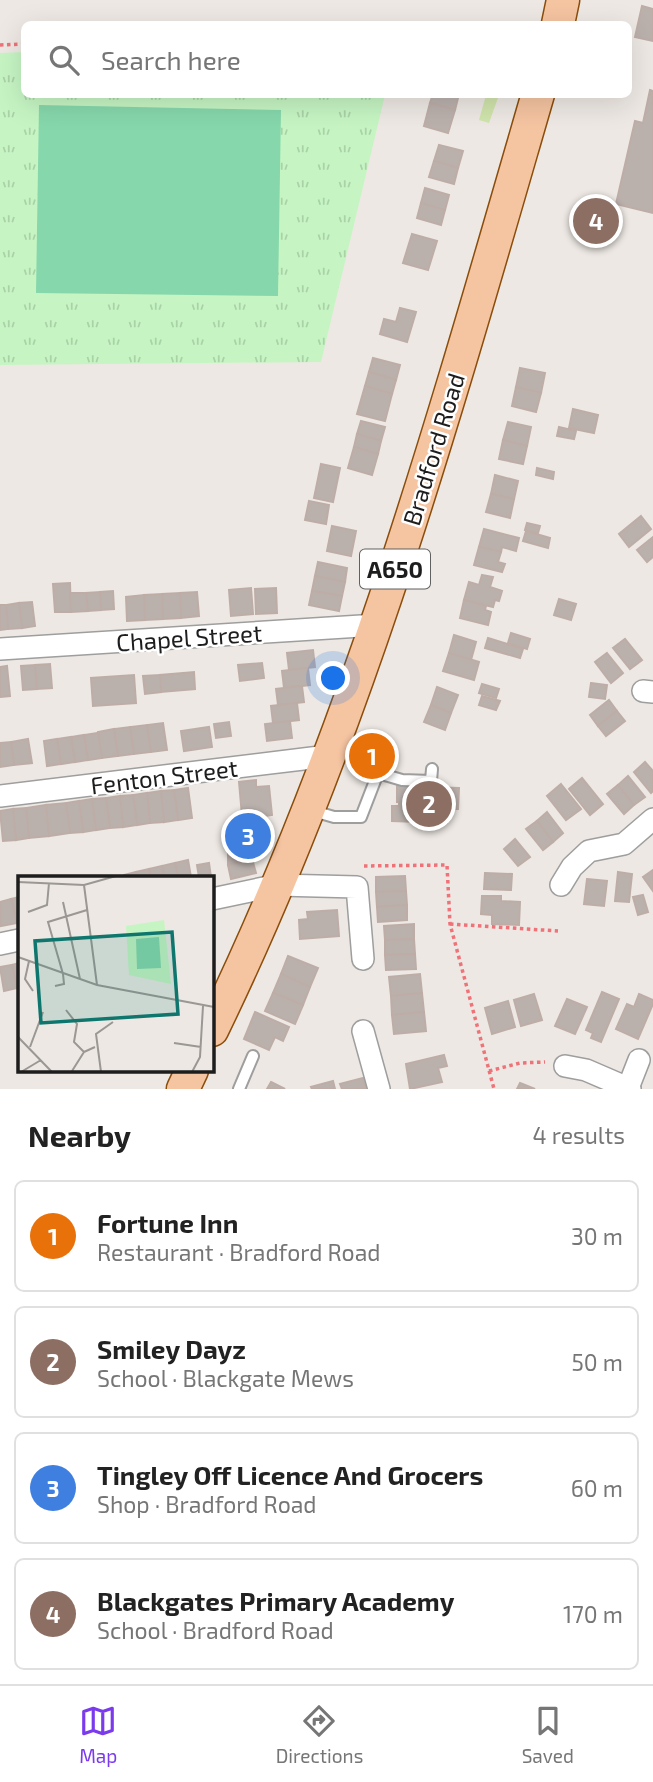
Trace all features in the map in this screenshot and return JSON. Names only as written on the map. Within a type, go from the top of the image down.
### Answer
[{"type":"main road","points":[[559,21],[563,0]]},
{"type":"main road","name":"Bradford Road","points":[[214,1026],[278,884],[377,625],[447,406],[537,98]]},
{"type":"main road","points":[[183,1089],[191,1072]]},
{"type":"street","name":"Chapel Street","points":[[0,649],[377,625]]},
{"type":"street","name":"Fenton Street","points":[[0,796],[328,756]]},
{"type":"street","points":[[561,885],[572,867],[589,851],[624,844],[653,819]]},
{"type":"street","points":[[214,899],[278,884],[357,887],[363,959]]},
{"type":"street","points":[[0,944],[18,940]]},
{"type":"street","points":[[363,1031],[379,1089]]},
{"type":"street","points":[[565,1066],[586,1070],[629,1089],[639,1060]]},
{"type":"lane","points":[[307,810],[334,817],[362,817],[378,773],[402,780],[431,781],[432,769]]},
{"type":"lane","points":[[239,1089],[253,1056]]},
{"type":"path","points":[[0,45],[21,44]]},
{"type":"path","points":[[351,867],[447,865],[450,925],[494,1089]]},
{"type":"path","points":[[450,925],[558,931]]},
{"type":"path","points":[[489,1072],[520,1063],[542,1061],[565,1066]]},
{"type":"green space","points":[[21,52],[21,98],[384,98],[321,362],[0,365],[0,53]]},
{"type":"green space","points":[[485,98],[498,98],[489,123],[479,120]]},
{"type":"green space","points":[[39,105],[281,110],[278,296],[36,293]]},
{"type":"building","points":[[642,6],[653,9],[653,41],[635,37]]},
{"type":"building","points":[[650,90],[653,91],[653,213],[616,204],[635,121],[643,123]]},
{"type":"building","points":[[432,98],[458,98],[455,110],[430,103]]},
{"type":"building","points":[[430,103],[455,110],[448,133],[424,126]]},
{"type":"building","points":[[439,145],[463,151],[458,168],[434,161]]},
{"type":"building","points":[[434,161],[458,168],[454,184],[429,177]]},
{"type":"building","points":[[425,188],[449,195],[445,210],[421,203]]},
{"type":"building","points":[[421,203],[445,210],[441,225],[417,218]]},
{"type":"building","points":[[412,234],[437,241],[428,270],[403,263]]},
{"type":"building","points":[[400,308],[416,312],[407,342],[380,334],[384,319],[396,322]]},
{"type":"building","points":[[373,358],[400,365],[396,380],[369,372]]},
{"type":"building","points":[[520,368],[545,373],[541,393],[516,387]]},
{"type":"building","points":[[369,372],[396,380],[392,394],[365,386]]},
{"type":"building","points":[[365,386],[392,394],[385,421],[357,414]]},
{"type":"building","points":[[516,387],[541,393],[536,412],[512,406]]},
{"type":"building","points":[[573,409],[598,415],[594,433],[569,428]]},
{"type":"building","points":[[361,421],[385,427],[381,441],[357,434]]},
{"type":"building","points":[[508,422],[531,427],[527,446],[503,440]]},
{"type":"building","points":[[559,427],[576,431],[574,439],[557,436]]},
{"type":"building","points":[[357,434],[381,441],[378,454],[354,447]]},
{"type":"building","points":[[503,440],[527,446],[523,464],[499,459]]},
{"type":"building","points":[[354,447],[378,454],[372,475],[348,468]]},
{"type":"building","points":[[321,464],[340,468],[333,502],[314,498]]},
{"type":"building","points":[[537,468],[554,472],[553,479],[536,475]]},
{"type":"building","points":[[495,475],[518,481],[514,499],[491,494]]},
{"type":"building","points":[[491,494],[514,499],[510,518],[486,512]]},
{"type":"building","points":[[309,501],[329,505],[326,524],[305,520]]},
{"type":"building","points":[[641,516],[651,529],[629,547],[619,534]]},
{"type":"building","points":[[527,523],[540,526],[538,533],[525,530]]},
{"type":"building","points":[[332,526],[356,531],[351,556],[327,551]]},
{"type":"building","points":[[484,529],[519,538],[516,551],[502,547],[501,552],[479,547]]},
{"type":"building","points":[[526,531],[550,538],[548,548],[523,541]]},
{"type":"building","points":[[653,537],[653,557],[647,562],[637,550]]},
{"type":"building","points":[[479,547],[501,552],[498,562],[505,564],[502,572],[474,565]]},
{"type":"building","points":[[318,562],[347,568],[345,582],[315,576]]},
{"type":"building","points":[[482,575],[493,577],[490,587],[502,591],[499,601],[495,600],[493,607],[464,600],[469,582],[479,585]]},
{"type":"building","points":[[315,576],[345,582],[342,596],[312,591]]},
{"type":"building","points":[[70,583],[71,612],[55,612],[53,584]]},
{"type":"building","points":[[251,588],[253,614],[231,616],[229,590]]},
{"type":"building","points":[[276,588],[277,613],[256,614],[255,589]]},
{"type":"building","points":[[113,591],[114,609],[101,610],[100,592]]},
{"type":"building","points":[[312,591],[342,596],[339,611],[309,605]]},
{"type":"building","points":[[100,592],[101,610],[88,611],[86,593]]},
{"type":"building","points":[[197,592],[199,616],[181,618],[180,593]]},
{"type":"building","points":[[70,593],[86,593],[88,611],[71,612]]},
{"type":"building","points":[[180,593],[181,618],[163,619],[162,594]]},
{"type":"building","points":[[162,594],[163,619],[145,620],[144,595]]},
{"type":"building","points":[[144,595],[145,620],[127,621],[126,597]]},
{"type":"building","points":[[559,599],[576,604],[571,620],[554,615]]},
{"type":"building","points":[[464,600],[486,606],[485,610],[491,612],[488,625],[460,618]]},
{"type":"building","points":[[32,602],[35,626],[22,628],[19,603]]},
{"type":"building","points":[[19,603],[22,628],[8,629],[6,605]]},
{"type":"building","points":[[0,605],[6,605],[8,629],[0,630]]},
{"type":"building","points":[[511,633],[530,639],[527,649],[508,643]]},
{"type":"building","points":[[454,635],[476,642],[471,660],[449,653]]},
{"type":"building","points":[[488,638],[523,649],[520,658],[485,648]]},
{"type":"building","points":[[625,639],[642,660],[630,669],[613,648]]},
{"type":"building","points":[[313,650],[315,667],[289,670],[287,653]]},
{"type":"building","points":[[449,653],[479,662],[474,680],[443,671]]},
{"type":"building","points":[[607,653],[623,673],[611,683],[595,662]]},
{"type":"building","points":[[262,663],[264,678],[240,681],[238,665]]},
{"type":"building","points":[[50,664],[52,688],[37,689],[35,665]]},
{"type":"building","points":[[35,665],[37,689],[23,690],[21,666]]},
{"type":"building","points":[[7,666],[10,696],[0,697],[0,667]]},
{"type":"building","points":[[308,668],[310,685],[284,688],[282,671]]},
{"type":"building","points":[[194,672],[195,689],[161,692],[160,675]]},
{"type":"building","points":[[134,675],[136,703],[93,706],[91,678]]},
{"type":"building","points":[[160,675],[161,692],[145,694],[143,676]]},
{"type":"building","points":[[591,683],[607,685],[605,699],[589,697]]},
{"type":"building","points":[[482,684],[499,689],[496,698],[479,693]]},
{"type":"building","points":[[302,686],[304,702],[278,705],[276,689]]},
{"type":"building","points":[[437,687],[458,695],[451,713],[431,705]]},
{"type":"building","points":[[482,696],[500,701],[496,710],[479,705]]},
{"type":"building","points":[[609,700],[617,711],[598,726],[590,715]]},
{"type":"building","points":[[297,703],[299,720],[273,723],[271,706]]},
{"type":"building","points":[[431,705],[451,713],[445,730],[424,722]]},
{"type":"building","points":[[617,711],[625,721],[606,736],[598,726]]},
{"type":"building","points":[[290,721],[292,738],[267,741],[265,724]]},
{"type":"building","points":[[229,722],[231,736],[216,738],[214,724]]},
{"type":"building","points":[[163,723],[167,750],[151,752],[147,725]]},
{"type":"building","points":[[147,725],[151,752],[134,754],[130,727]]},
{"type":"building","points":[[130,727],[134,754],[118,756],[114,729]]},
{"type":"building","points":[[209,727],[212,747],[184,751],[181,731]]},
{"type":"building","points":[[114,729],[118,756],[102,758],[98,732]]},
{"type":"building","points":[[98,733],[102,758],[88,760],[84,735]]},
{"type":"building","points":[[84,735],[88,760],[75,762],[71,737]]},
{"type":"building","points":[[71,737],[75,762],[61,764],[57,739]]},
{"type":"building","points":[[28,739],[32,763],[14,765],[11,742]]},
{"type":"building","points":[[57,739],[61,764],[47,766],[44,741]]},
{"type":"building","points":[[11,742],[14,765],[0,767],[0,743]]},
{"type":"building","points":[[645,762],[653,771],[651,793],[634,772]]},
{"type":"building","points":[[628,776],[645,797],[634,805],[618,785]]},
{"type":"building","points":[[582,778],[603,804],[590,815],[569,789]]},
{"type":"building","points":[[256,780],[256,787],[269,786],[272,815],[259,817],[260,825],[243,827],[239,782]]},
{"type":"building","points":[[397,782],[423,783],[423,787],[459,788],[458,809],[447,809],[447,823],[392,821],[392,806],[399,806]]},
{"type":"building","points":[[561,784],[581,809],[566,820],[547,796]]},
{"type":"building","points":[[618,785],[634,805],[624,814],[607,794]]},
{"type":"building","points":[[188,788],[192,818],[178,820],[174,790]]},
{"type":"building","points":[[174,790],[178,820],[164,822],[161,791]]},
{"type":"building","points":[[161,791],[164,822],[150,823],[147,793]]},
{"type":"building","points":[[147,793],[150,823],[137,825],[133,795]]},
{"type":"building","points":[[133,795],[137,825],[123,827],[120,796]]},
{"type":"building","points":[[120,796],[123,827],[110,828],[106,798]]},
{"type":"building","points":[[106,798],[110,828],[96,830],[92,799]]},
{"type":"building","points":[[92,799],[96,830],[83,832],[79,801]]},
{"type":"building","points":[[79,801],[83,832],[70,833],[66,803]]},
{"type":"building","points":[[66,803],[70,833],[49,836],[46,805]]},
{"type":"building","points":[[46,805],[49,836],[29,838],[26,808]]},
{"type":"building","points":[[26,808],[29,838],[16,840],[13,809]]},
{"type":"building","points":[[13,809],[16,840],[3,841],[0,811]]},
{"type":"building","points":[[547,812],[563,833],[553,842],[537,821]]},
{"type":"building","points":[[537,821],[553,842],[543,850],[526,829]]},
{"type":"building","points":[[257,830],[257,858],[228,865],[228,833]]},
{"type":"building","points":[[515,839],[530,857],[518,866],[504,849]]},
{"type":"building","points":[[252,859],[256,873],[231,879],[228,865]]},
{"type":"building","points":[[188,860],[191,876],[178,876],[175,863]]},
{"type":"building","points":[[175,863],[178,876],[164,876],[162,866]]},
{"type":"building","points":[[209,863],[211,876],[199,876],[197,865]]},
{"type":"building","points":[[162,866],[164,876],[151,876],[149,869]]},
{"type":"building","points":[[149,869],[151,876],[138,876],[136,872]]},
{"type":"building","points":[[653,870],[653,891],[643,877]]},
{"type":"building","points":[[136,872],[138,876],[124,876]]},
{"type":"building","points":[[618,872],[632,874],[629,902],[615,901]]},
{"type":"building","points":[[485,873],[512,874],[511,890],[484,889]]},
{"type":"building","points":[[405,876],[406,891],[376,892],[376,877]]},
{"type":"building","points":[[587,879],[607,881],[604,906],[584,904]]},
{"type":"building","points":[[406,891],[407,905],[377,907],[376,892]]},
{"type":"building","points":[[643,895],[648,912],[638,915],[633,897]]},
{"type":"building","points":[[482,896],[501,896],[501,901],[520,902],[519,925],[492,924],[492,915],[481,914]]},
{"type":"building","points":[[18,897],[17,923],[11,899]]},
{"type":"building","points":[[11,899],[17,923],[1,926],[0,902]]},
{"type":"building","points":[[407,905],[407,920],[378,922],[377,907]]},
{"type":"building","points":[[337,910],[339,936],[300,939],[299,920],[308,919],[307,912]]},
{"type":"building","points":[[414,924],[414,939],[385,940],[384,926]]},
{"type":"building","points":[[414,939],[415,954],[385,955],[385,940]]},
{"type":"building","points":[[415,954],[416,969],[386,970],[385,955]]},
{"type":"building","points":[[288,956],[318,968],[310,987],[281,974]]},
{"type":"building","points":[[18,963],[18,988],[17,988],[12,965]]},
{"type":"building","points":[[12,965],[17,988],[4,991],[0,967]]},
{"type":"building","points":[[281,974],[310,987],[303,1005],[273,993]]},
{"type":"building","points":[[420,974],[422,993],[391,996],[389,977]]},
{"type":"building","points":[[602,992],[619,999],[601,1042],[591,1038],[593,1033],[586,1030]]},
{"type":"building","points":[[273,993],[303,1005],[295,1024],[265,1011]]},
{"type":"building","points":[[422,993],[424,1012],[392,1015],[391,996]]},
{"type":"building","points":[[534,994],[542,1020],[521,1026],[514,1000]]},
{"type":"building","points":[[639,994],[653,1000],[653,1004],[638,1039],[616,1029],[627,1004],[634,1007]]},
{"type":"building","points":[[567,999],[587,1007],[575,1034],[555,1026]]},
{"type":"building","points":[[508,1001],[515,1027],[492,1034],[485,1008]]},
{"type":"building","points":[[255,1012],[289,1027],[283,1041],[275,1037],[269,1050],[244,1039]]},
{"type":"building","points":[[424,1012],[426,1031],[394,1034],[392,1015]]},
{"type":"building","points":[[444,1055],[447,1066],[438,1068],[442,1082],[410,1089],[406,1064]]},
{"type":"building","points":[[363,1078],[366,1089],[342,1089],[340,1084]]},
{"type":"building","points":[[333,1081],[335,1089],[311,1087]]},
{"type":"building","points":[[271,1082],[285,1089],[267,1089]]},
{"type":"building","points":[[520,1083],[535,1089],[517,1089]]},
{"type":"place","name":"Blackgates Primary Academy","points":[[596,221]]},
{"type":"place","name":"Fortune Inn","points":[[372,756]]},
{"type":"place","name":"Smiley Dayz","points":[[429,804]]},
{"type":"place","name":"Tingley Off Licence And Grocers","points":[[248,836]]}]
